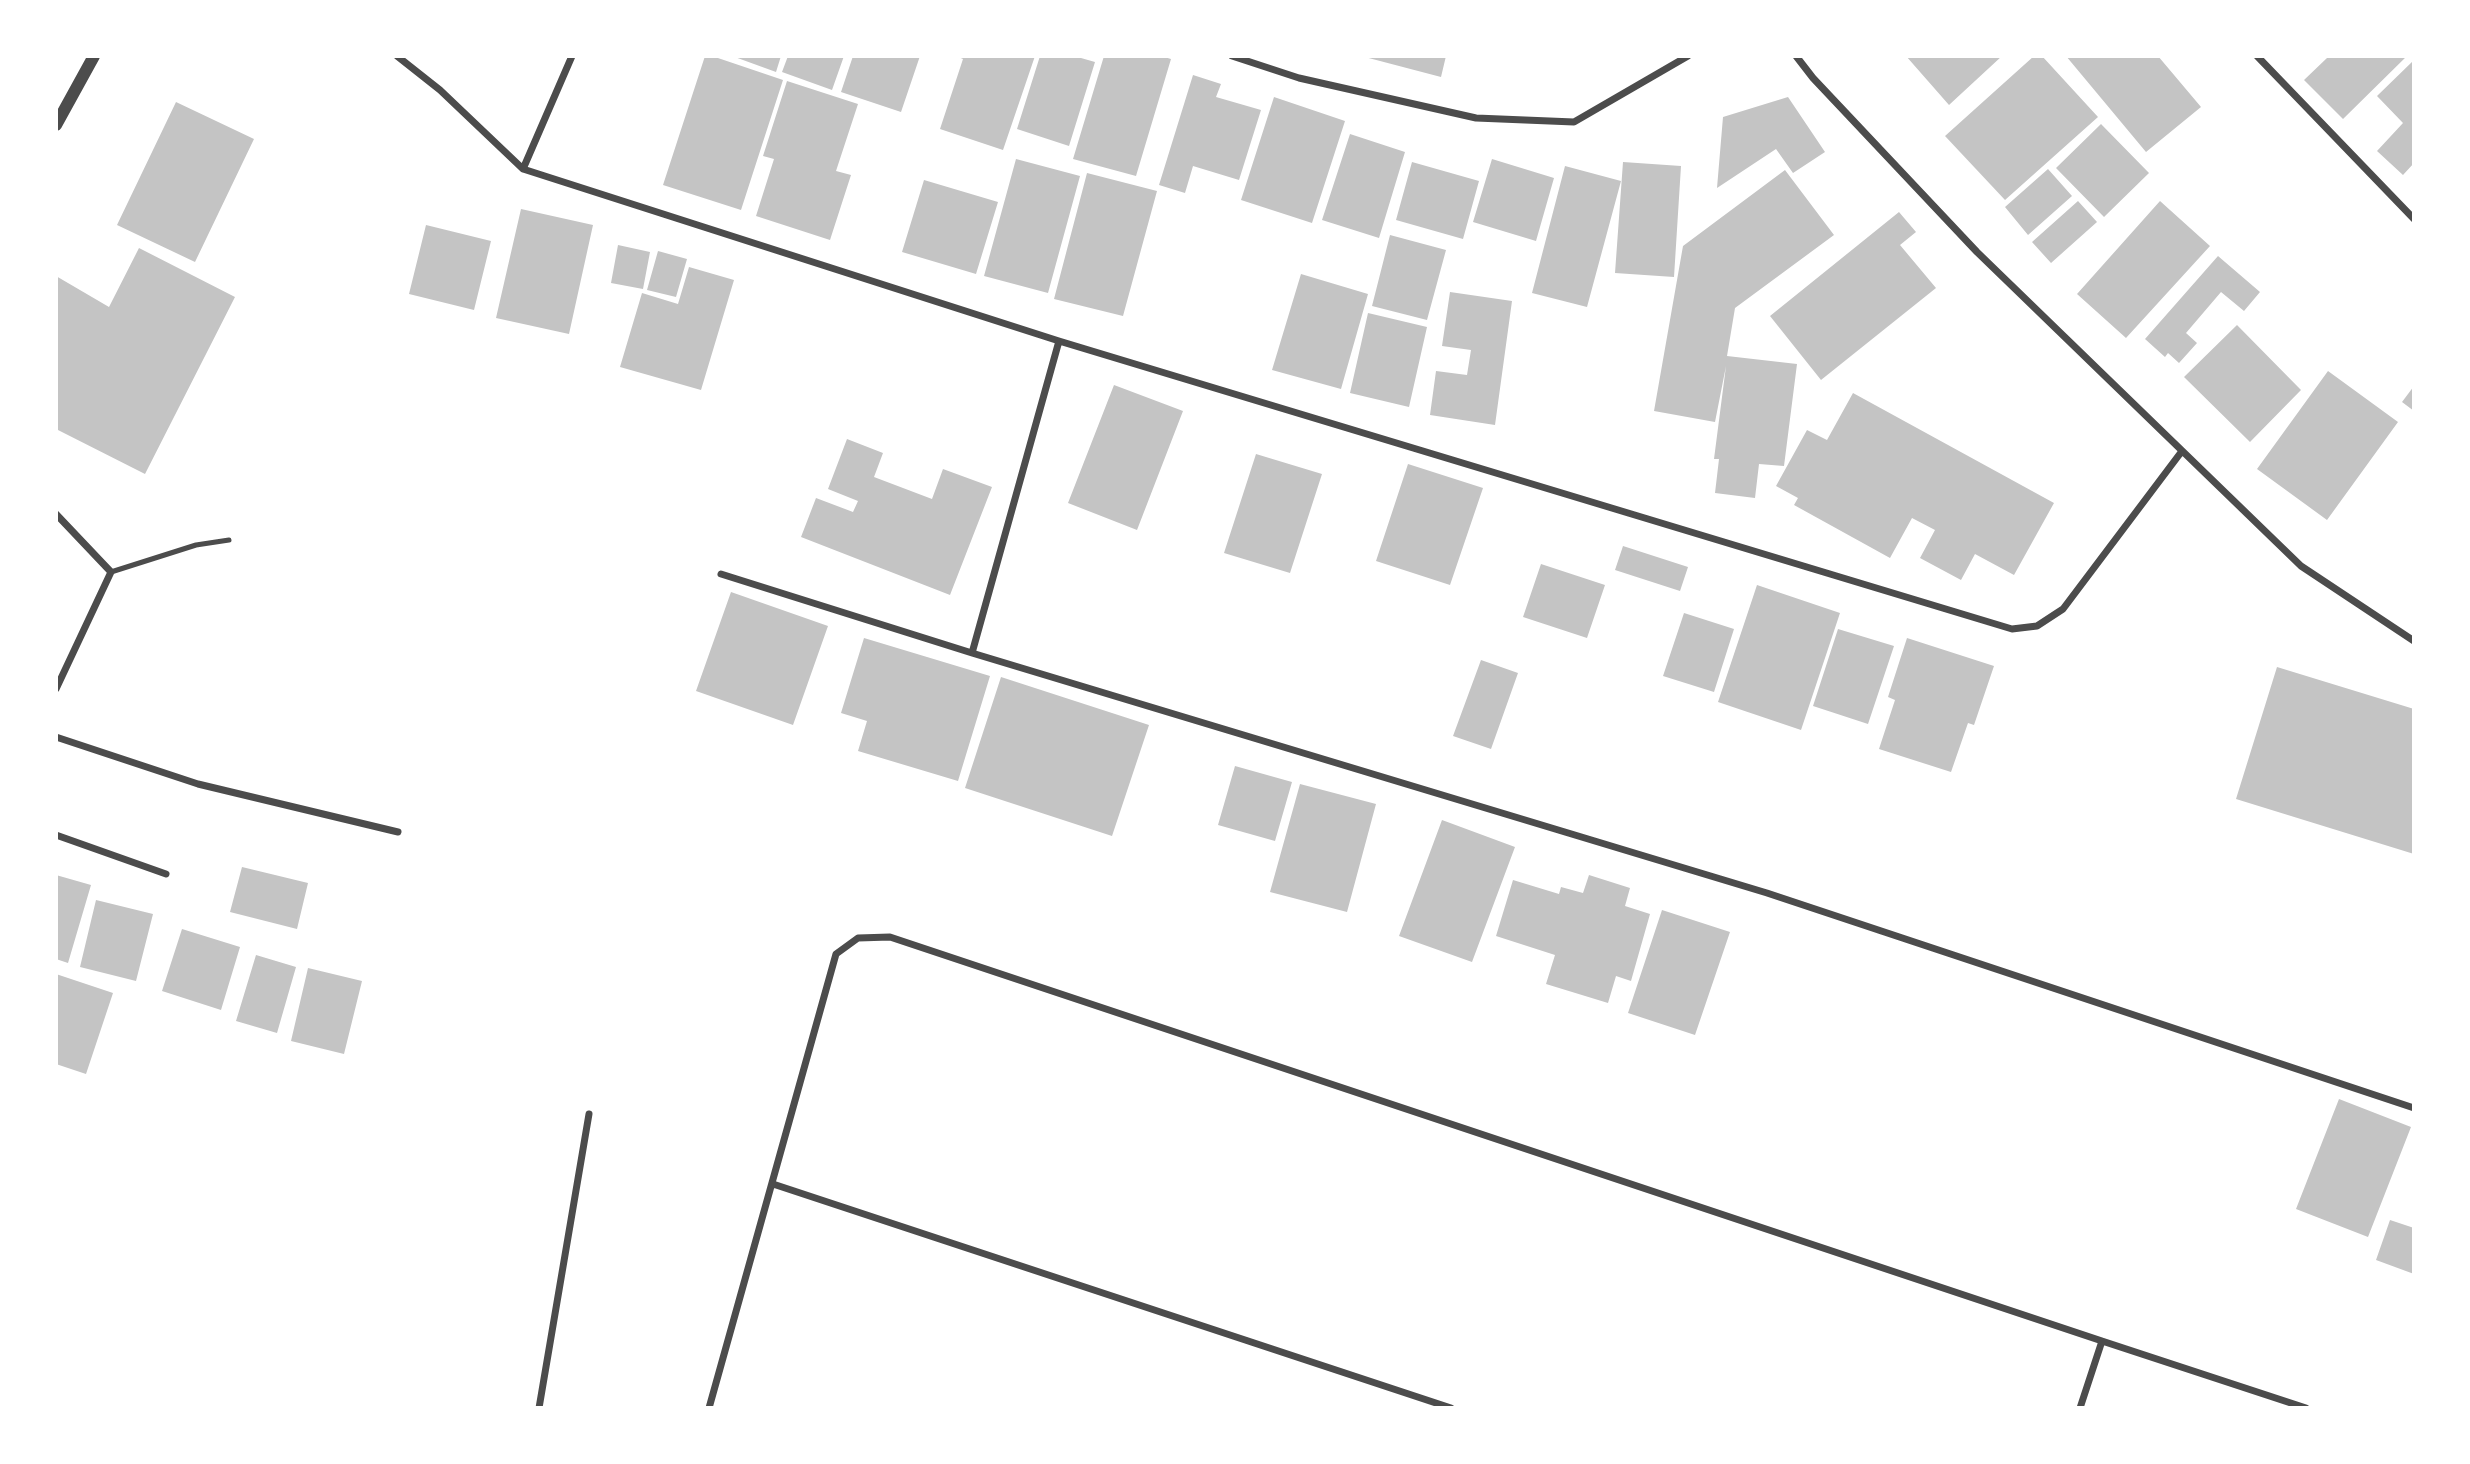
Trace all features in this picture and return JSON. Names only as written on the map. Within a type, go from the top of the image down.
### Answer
[{"type":"street","points":[[56,125],[94,56]]},
{"type":"street","points":[[397,56],[440,90],[523,169],[1059,341],[2012,629],[2036,626],[2063,610],[2182,451]]},
{"type":"street","points":[[523,169],[572,56]]},
{"type":"street","points":[[1232,56],[1299,78],[1476,118],[1574,122],[1688,56]]},
{"type":"street","points":[[1796,56],[1813,78],[1976,252],[2301,566],[2414,641]]},
{"type":"street","points":[[2257,56],[2414,219]]},
{"type":"street","points":[[972,653],[1059,341]]},
{"type":"street","points":[[56,513],[111,572],[56,690]]},
{"type":"street","points":[[721,574],[972,653],[1767,892],[2414,1108]]},
{"type":"street","points":[[56,737],[198,784],[398,832]]},
{"type":"street","points":[[56,835],[166,874]]},
{"type":"street","points":[[709,1408],[836,954],[858,938],[890,937],[2306,1408]]},
{"type":"street","points":[[539,1408],[589,1114]]},
{"type":"street","points":[[773,1184],[1451,1408]]},
{"type":"street","points":[[2080,1408],[2102,1341]]},
{"type":"lane","points":[[111,572],[196,545],[229,540]]},
{"type":"building","points":[[705,56],[783,80],[741,210],[663,185]]},
{"type":"building","points":[[732,56],[781,56],[776,72]]},
{"type":"building","points":[[788,56],[844,56],[832,90],[782,72]]},
{"type":"building","points":[[853,56],[920,56],[901,112],[841,92]]},
{"type":"building","points":[[956,56],[1035,56],[1003,150],[940,129],[963,59]]},
{"type":"building","points":[[1040,56],[1074,56],[1095,62],[1069,146],[1017,129]]},
{"type":"building","points":[[1104,56],[1161,56],[1171,59],[1136,176],[1073,159]]},
{"type":"building","points":[[1361,56],[1446,56],[1441,77]]},
{"type":"building","points":[[1906,56],[2002,56],[1949,105]]},
{"type":"building","points":[[2034,56],[2042,56],[2098,117],[2005,200],[1945,136]]},
{"type":"building","points":[[2066,56],[2158,56],[2201,107],[2146,152]]},
{"type":"building","points":[[2325,56],[2407,56],[2343,119],[2304,80],[2327,58]]},
{"type":"building","points":[[2414,60],[2414,163],[2403,175],[2377,151],[2403,123],[2377,96]]},
{"type":"building","points":[[1193,75],[1221,84],[1216,97],[1261,110],[1239,180],[1193,166],[1185,193],[1159,185]]},
{"type":"building","points":[[787,81],[858,104],[836,171],[851,175],[830,240],[756,216],[774,159],[763,156]]},
{"type":"building","points":[[1274,97],[1345,121],[1312,223],[1241,200]]},
{"type":"building","points":[[1788,97],[1825,152],[1793,173],[1776,149],[1717,188],[1723,117]]},
{"type":"building","points":[[176,102],[254,139],[195,262],[117,225]]},
{"type":"building","points":[[2101,124],[2149,173],[2104,217],[2056,168]]},
{"type":"building","points":[[1350,134],[1405,152],[1379,238],[1322,220]]},
{"type":"building","points":[[1016,159],[1080,176],[1048,293],[984,276]]},
{"type":"building","points":[[1492,159],[1554,178],[1536,241],[1473,222]]},
{"type":"building","points":[[1412,162],[1479,181],[1463,239],[1396,220]]},
{"type":"building","points":[[1623,162],[1681,166],[1674,277],[1615,273]]},
{"type":"building","points":[[1565,166],[1621,181],[1587,307],[1532,293]]},
{"type":"building","points":[[2048,169],[2072,196],[2028,235],[2005,207]]},
{"type":"building","points":[[1785,170],[1834,235],[1735,308],[1727,356],[1797,364],[1784,466],[1759,464],[1755,498],[1715,493],[1719,459],[1714,459],[1726,366],[1715,422],[1654,411],[1683,246]]},
{"type":"building","points":[[1087,173],[1157,191],[1123,316],[1054,299]]},
{"type":"building","points":[[924,180],[998,202],[976,274],[902,252]]},
{"type":"building","points":[[2078,201],[2097,222],[2051,263],[2032,242]]},
{"type":"building","points":[[2160,201],[2210,246],[2126,338],[2077,294]]},
{"type":"building","points":[[521,209],[593,225],[569,334],[496,318]]},
{"type":"building","points":[[1899,212],[1916,232],[1900,245],[1936,288],[1821,380],[1770,316]]},
{"type":"building","points":[[426,225],[491,241],[474,310],[409,294]]},
{"type":"building","points":[[1390,235],[1446,250],[1427,320],[1372,306]]},
{"type":"building","points":[[618,245],[650,252],[643,289],[611,283]]},
{"type":"building","points":[[139,248],[235,297],[145,474],[56,429],[56,276],[109,307]]},
{"type":"building","points":[[658,251],[687,259],[676,297],[647,290]]},
{"type":"building","points":[[2218,256],[2260,292],[2244,311],[2221,292],[2186,333],[2197,343],[2179,363],[2168,353],[2165,357],[2145,339]]},
{"type":"building","points":[[689,267],[734,280],[701,390],[620,367],[642,293],[678,304]]},
{"type":"building","points":[[1301,274],[1368,294],[1341,389],[1272,370]]},
{"type":"building","points":[[1450,292],[1512,301],[1495,425],[1430,415],[1436,371],[1467,375],[1471,350],[1442,346]]},
{"type":"building","points":[[1368,313],[1427,327],[1409,407],[1350,393]]},
{"type":"building","points":[[2237,325],[2301,390],[2250,442],[2184,377]]},
{"type":"building","points":[[2328,371],[2398,422],[2327,520],[2257,469]]},
{"type":"building","points":[[1114,385],[1183,411],[1137,530],[1068,503]]},
{"type":"building","points":[[2414,386],[2414,411],[2402,402]]},
{"type":"building","points":[[1853,393],[2054,503],[2014,575],[1975,554],[1961,580],[1920,558],[1935,530],[1912,518],[1890,558],[1794,505],[1798,498],[1776,486],[1807,430],[1827,440]]},
{"type":"building","points":[[847,439],[883,453],[874,477],[932,499],[943,469],[992,487],[950,595],[801,537],[816,498],[853,512],[858,501],[828,489]]},
{"type":"building","points":[[1256,454],[1322,474],[1290,573],[1224,553]]},
{"type":"building","points":[[1408,464],[1483,488],[1450,585],[1376,561]]},
{"type":"building","points":[[1623,546],[1688,567],[1680,591],[1615,570]]},
{"type":"building","points":[[1541,564],[1605,585],[1587,638],[1523,617]]},
{"type":"building","points":[[1757,585],[1840,613],[1801,730],[1718,702]]},
{"type":"building","points":[[731,592],[828,626],[793,725],[696,691]]},
{"type":"building","points":[[1684,613],[1734,629],[1714,692],[1663,676]]},
{"type":"building","points":[[1838,629],[1894,646],[1868,724],[1813,706]]},
{"type":"building","points":[[864,638],[990,676],[958,781],[858,751],[867,721],[841,713]]},
{"type":"building","points":[[1907,638],[1994,666],[1974,725],[1968,723],[1951,772],[1879,749],[1895,700],[1888,697]]},
{"type":"building","points":[[1481,660],[1518,673],[1491,749],[1453,736]]},
{"type":"building","points":[[2277,667],[2414,709],[2414,854],[2236,799]]},
{"type":"building","points":[[1001,677],[1149,725],[1112,836],[965,788]]},
{"type":"building","points":[[1235,766],[1292,782],[1275,841],[1218,825]]},
{"type":"building","points":[[1300,784],[1376,804],[1347,912],[1270,892]]},
{"type":"building","points":[[1442,820],[1515,847],[1472,962],[1399,936]]},
{"type":"building","points":[[242,867],[308,883],[297,929],[230,912]]},
{"type":"building","points":[[56,875],[91,885],[68,963],[56,959]]},
{"type":"building","points":[[1589,875],[1630,888],[1625,906],[1650,914],[1631,981],[1616,976],[1608,1003],[1546,984],[1555,955],[1496,936],[1513,880],[1559,894],[1561,887],[1583,893]]},
{"type":"building","points":[[96,900],[153,914],[136,981],[80,967]]},
{"type":"building","points":[[1662,910],[1730,932],[1695,1035],[1628,1013]]},
{"type":"building","points":[[182,929],[240,947],[221,1010],[162,991]]},
{"type":"building","points":[[256,955],[296,967],[277,1033],[236,1021]]},
{"type":"building","points":[[308,968],[362,981],[344,1054],[291,1041]]},
{"type":"building","points":[[56,974],[113,993],[86,1074],[56,1064]]},
{"type":"building","points":[[2339,1099],[2411,1127],[2368,1237],[2296,1209]]},
{"type":"building","points":[[2390,1220],[2414,1228],[2414,1274],[2376,1260]]}]
